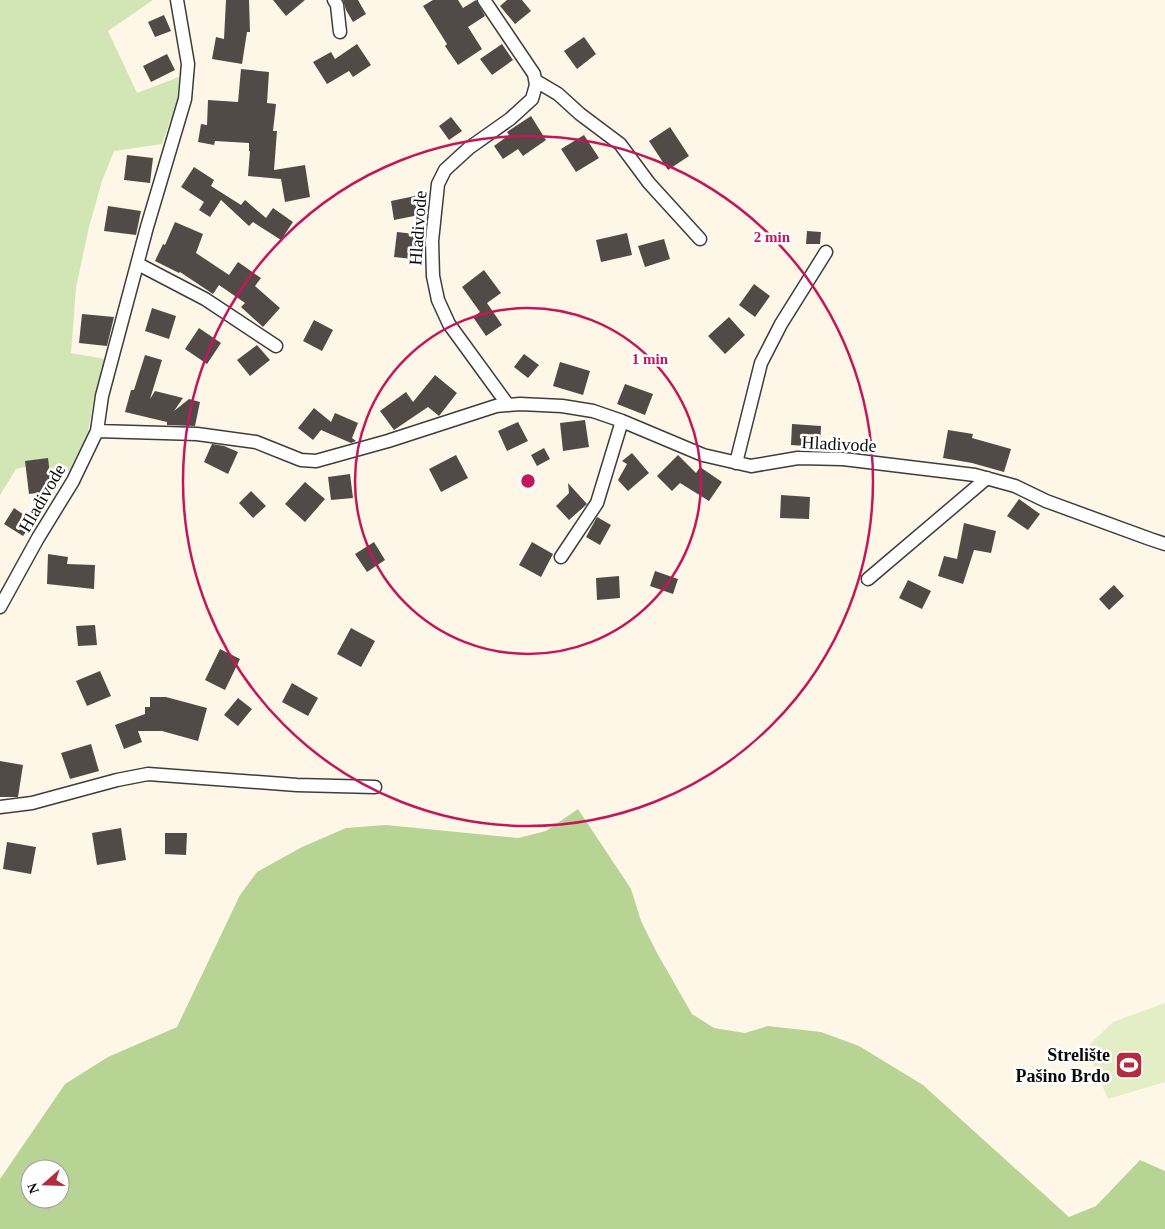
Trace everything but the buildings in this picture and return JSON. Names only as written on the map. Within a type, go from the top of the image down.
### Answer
[{"type":"street","name":"Hladivode","points":[[0,607],[38,538],[74,482],[97,431],[102,396],[147,227],[185,100],[188,64],[177,0]]},
{"type":"street","points":[[334,0],[338,5],[340,32]]},
{"type":"street","points":[[484,0],[534,74],[536,81],[558,94],[580,114],[620,144],[649,183],[700,239]]},
{"type":"street","name":"Hladivode","points":[[508,405],[449,324],[438,300],[433,276],[432,241],[438,184],[444,170],[469,148],[510,119],[532,99],[536,81]]},
{"type":"street","points":[[736,463],[761,363],[781,324],[826,252]]},
{"type":"street","points":[[138,264],[205,299],[276,346]]},
{"type":"street","name":"Hladivode","points":[[97,431],[197,434],[227,438],[256,442],[301,460],[316,461],[388,441],[496,406],[520,404],[562,406],[593,411],[703,455],[751,466],[798,458],[842,459],[975,475],[1015,486],[1046,502],[1165,544]]},
{"type":"street","points":[[561,557],[597,503],[622,421]]},
{"type":"street","points":[[868,579],[987,478]]},
{"type":"street","points":[[0,807],[32,803],[117,780],[148,774],[297,785],[375,787]]},
{"type":"green space","points":[[0,0],[153,0],[108,31],[137,93],[179,77],[177,101],[162,144],[114,151],[102,181],[89,227],[76,288],[71,353],[105,359],[94,398],[88,432],[69,471],[34,465],[16,469],[0,495]]},
{"type":"green space","points":[[578,809],[631,889],[641,921],[692,1014],[714,1028],[745,1033],[768,1026],[821,1032],[859,1046],[923,1085],[1069,1217],[1096,1206],[1140,1160],[1165,1171],[1165,1229],[0,1229],[0,1179],[65,1084],[108,1057],[177,1027],[240,895],[257,872],[302,847],[346,828],[386,825],[518,838],[546,831]]},
{"type":"green space","name":"Strelište Pašino Brdo","points":[[1165,1003],[1165,1082],[1108,1099],[1086,1048],[1113,1022]]},
{"type":"place","name":"Strelište Pašino Brdo","points":[[1129,1065]]}]
